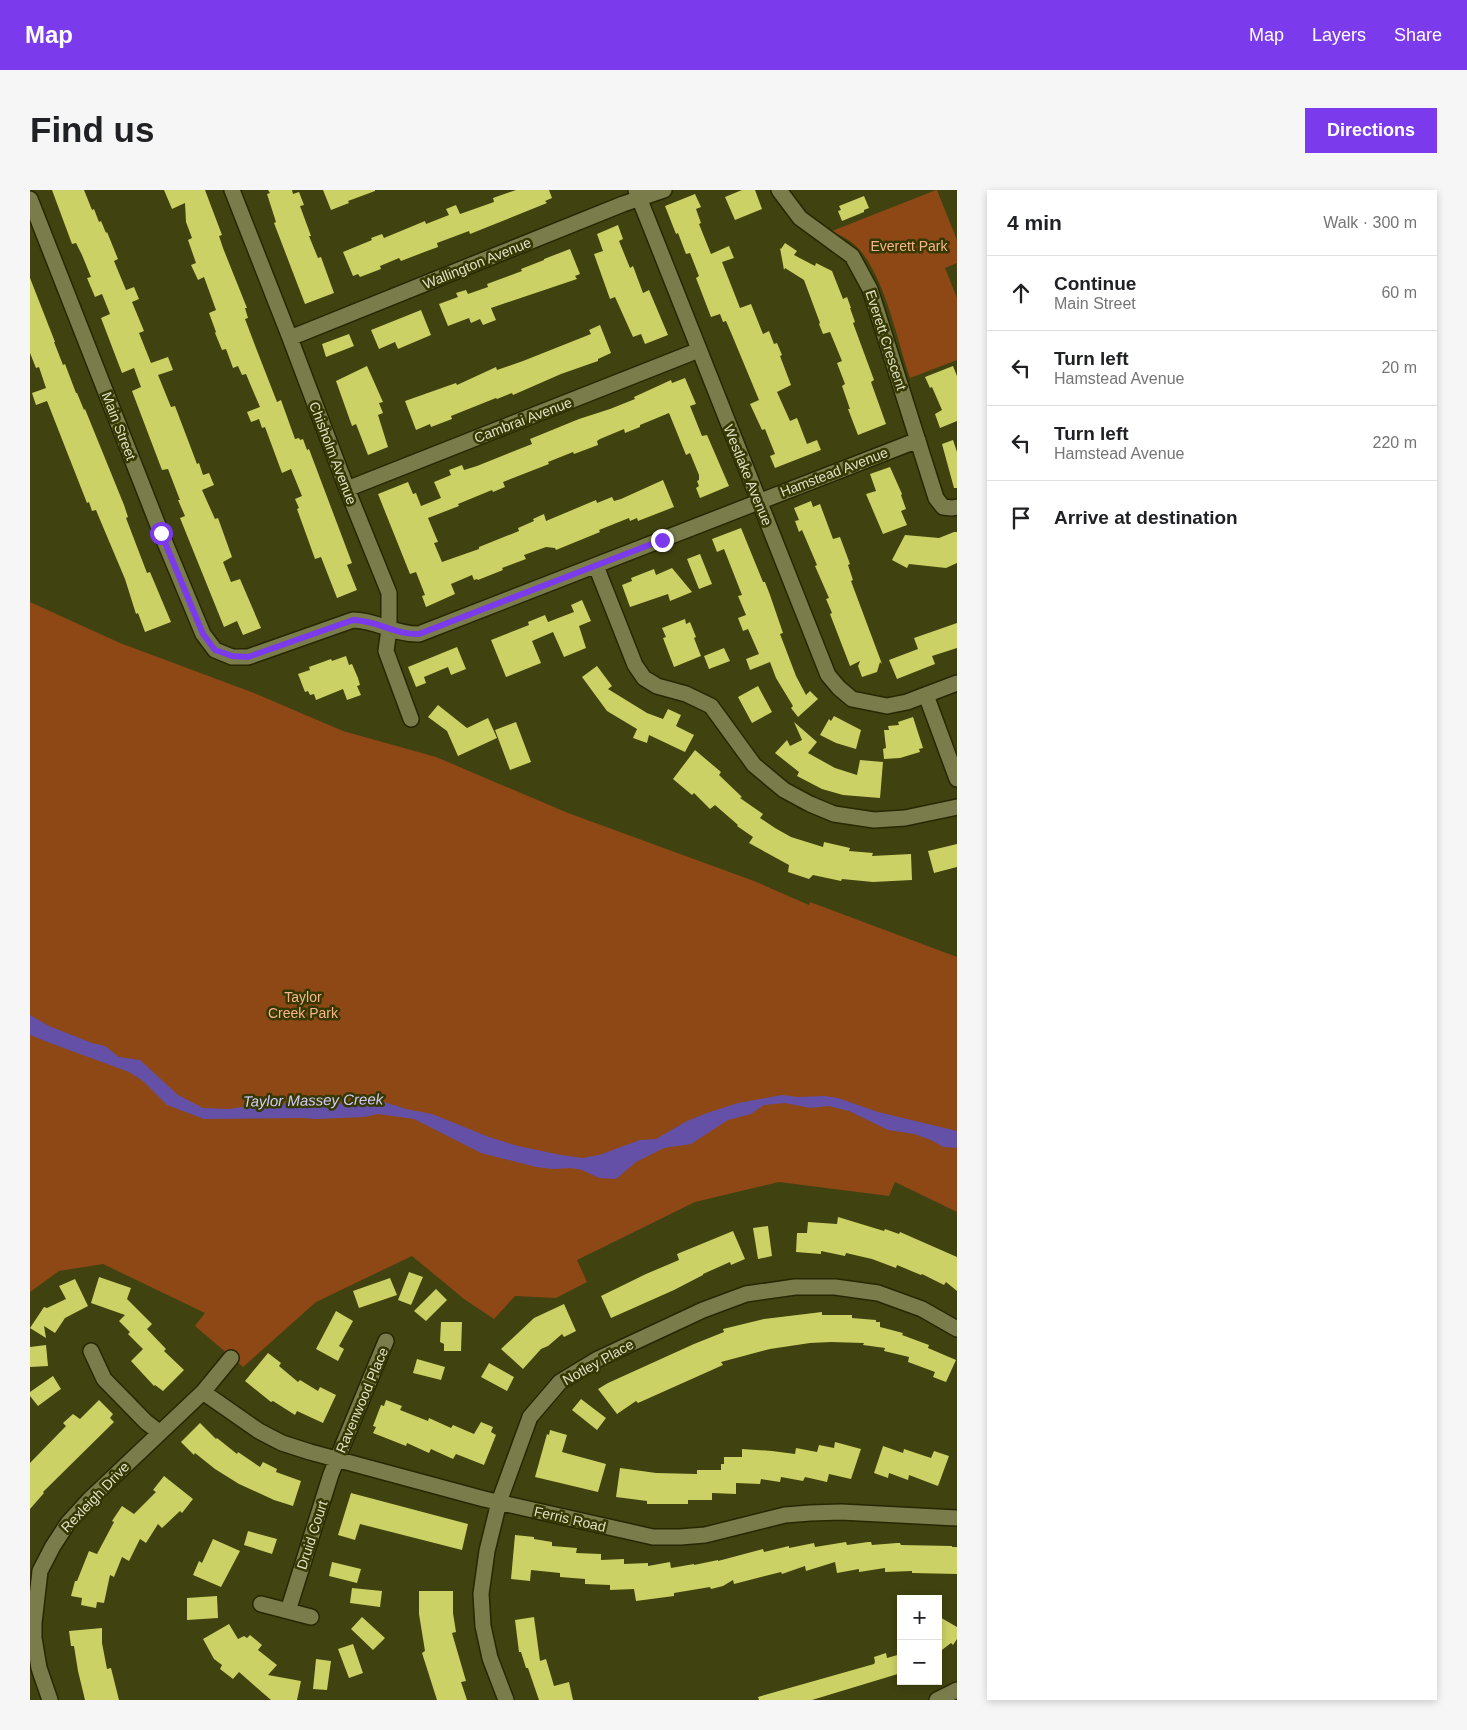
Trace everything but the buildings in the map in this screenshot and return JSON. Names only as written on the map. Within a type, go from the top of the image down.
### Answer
[{"type":"street","name":"Chisholm Avenue","points":[[232,190],[347,489],[389,592],[389,629],[386,651],[411,719]]},
{"type":"street","name":"Wallington Avenue","points":[[290,338],[638,194],[664,190]]},
{"type":"street","name":"Everett Crescent","points":[[779,190],[800,218],[852,256],[858,265],[870,289],[936,498],[942,507],[957,507]]},
{"type":"street","name":"Westlake Avenue","points":[[638,194],[698,350],[828,675],[852,700],[887,706],[907,702],[957,683]]},
{"type":"street","name":"Main Street","points":[[30,199],[161,533],[203,634],[215,650]]},
{"type":"street","name":"Cambrai Avenue","points":[[347,489],[698,350]]},
{"type":"street","name":"Hamstead Avenue","points":[[215,650],[232,656],[248,657],[353,620],[365,620],[389,629],[419,634],[918,440]]},
{"type":"street","points":[[596,566],[635,665],[644,678],[657,686],[686,694],[711,706],[754,765],[784,790],[834,814],[874,820],[905,818],[957,807]]},
{"type":"street","points":[[926,695],[957,779]]},
{"type":"street","name":"Notley Place","points":[[506,1700],[490,1658],[483,1626],[481,1594],[487,1551],[499,1502],[530,1416],[560,1382],[598,1359],[703,1310],[746,1294],[795,1287],[835,1287],[878,1293],[922,1309],[957,1329]]},
{"type":"street","name":"Ravenwood Place","points":[[337,1459],[386,1341]]},
{"type":"street","points":[[90,1351],[104,1379],[146,1422],[159,1432]]},
{"type":"street","name":"Rexleigh Drive","points":[[50,1700],[39,1668],[34,1638],[35,1569],[59,1534],[89,1500],[203,1392],[231,1358]]},
{"type":"street","name":"Ferris Road","points":[[203,1392],[259,1431],[282,1443],[499,1502],[653,1537],[705,1535],[785,1515],[810,1513],[841,1512],[957,1518]]},
{"type":"street","name":"Druid Court","points":[[288,1611],[337,1459]]},
{"type":"street","points":[[261,1604],[311,1617]]},
{"type":"street","points":[[937,1700],[957,1690]]},
{"type":"green space","name":"Everett Park","points":[[937,190],[957,240],[957,263],[945,268],[957,298],[957,360],[910,378],[876,275],[855,245],[832,231]]},
{"type":"green space","name":"Taylor Creek Park","points":[[30,602],[120,643],[254,693],[343,731],[436,757],[568,813],[754,881],[809,905],[810,902],[957,957],[957,1212],[895,1182],[889,1196],[779,1182],[695,1202],[577,1260],[587,1282],[556,1298],[515,1296],[494,1319],[464,1299],[412,1256],[316,1302],[243,1367],[195,1326],[205,1313],[103,1264],[59,1271],[30,1292]]},
{"type":"shaded area","points":[[30,1015],[49,1026],[92,1043],[105,1046],[119,1057],[140,1060],[178,1095],[203,1108],[228,1109],[266,1104],[323,1102],[355,1104],[381,1101],[406,1109],[432,1114],[489,1137],[518,1146],[582,1158],[599,1155],[640,1140],[656,1139],[687,1121],[738,1103],[782,1095],[798,1097],[824,1096],[838,1098],[878,1112],[957,1131],[957,1148],[943,1147],[914,1134],[888,1130],[849,1111],[828,1106],[811,1108],[784,1103],[764,1105],[751,1114],[728,1120],[691,1144],[664,1148],[636,1162],[616,1179],[599,1178],[582,1170],[536,1167],[481,1153],[414,1119],[378,1114],[365,1117],[316,1119],[204,1119],[167,1105],[143,1081],[129,1072],[30,1035]]},
{"type":"route","points":[[161,533],[203,634],[215,650],[232,656],[248,657],[353,620],[365,620],[389,629],[419,634],[662,540]]},
{"type":"water label","name":"Taylor Massey Creek","points":[[313,1100]]}]
